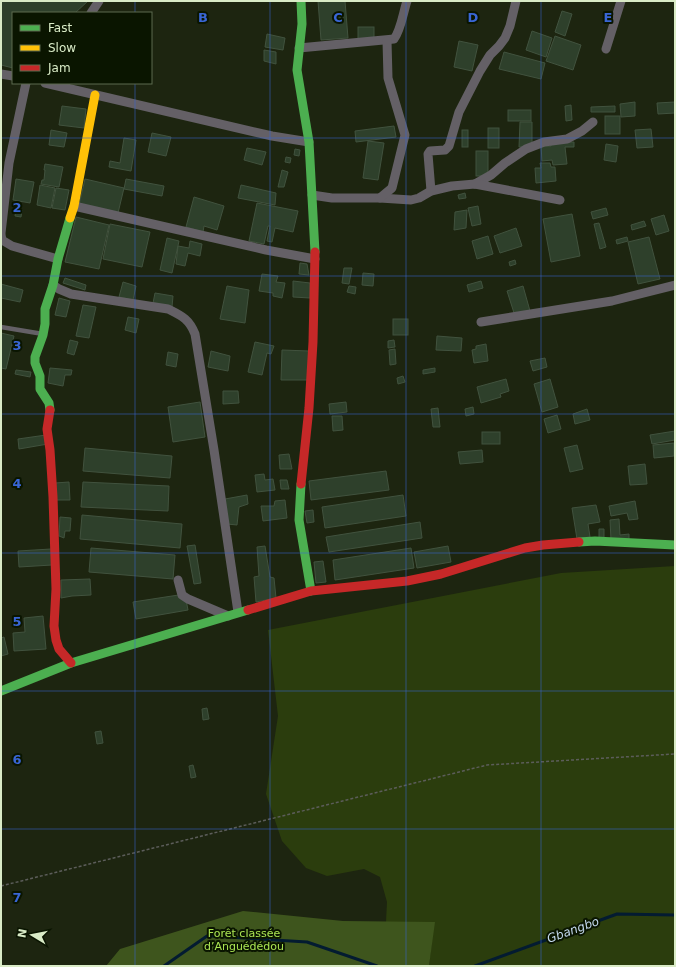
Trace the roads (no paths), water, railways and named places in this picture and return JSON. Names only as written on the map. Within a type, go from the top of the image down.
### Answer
[{"type":"street","points":[[92,12],[99,1]]},
{"type":"street","points":[[301,1],[302,24],[297,70],[309,142],[315,259],[313,342],[309,408],[301,474],[299,520],[311,591]]},
{"type":"street","points":[[299,48],[386,41],[394,39],[398,33],[407,1]]},
{"type":"street","points":[[431,191],[428,154],[430,152],[445,150],[449,146],[459,112],[480,71],[490,55],[505,38],[510,26],[516,1]]},
{"type":"street","points":[[606,49],[621,1]]},
{"type":"street","points":[[380,198],[392,188],[405,135],[388,78],[386,41]]},
{"type":"street","points":[[1,74],[12,76]]},
{"type":"street","points":[[26,84],[5,162],[1,237],[12,246],[58,259]]},
{"type":"street","points":[[51,84],[272,136],[309,142]]},
{"type":"street","points":[[71,663],[59,649],[54,626],[56,589],[53,497],[48,429],[50,407],[40,390],[40,376],[35,363],[35,357],[43,335],[45,309],[74,206],[95,95]]},
{"type":"street","points":[[475,184],[491,175],[505,163],[526,149],[544,142],[567,139],[582,131],[593,122]]},
{"type":"street","points":[[312,195],[332,198],[380,198],[411,200],[419,198],[431,191],[452,186],[475,184],[560,200]]},
{"type":"street","points":[[74,206],[266,250],[315,259]]},
{"type":"street","points":[[53,285],[71,294],[168,309],[181,315],[190,323],[194,334],[211,431],[238,612]]},
{"type":"street","points":[[481,322],[612,301],[675,285]]},
{"type":"street","points":[[1,691],[71,663],[311,591],[407,581],[441,574],[525,548],[543,545],[596,541],[675,545]]},
{"type":"street","points":[[178,580],[182,595],[228,616]]},
{"type":"lane","points":[[1,327],[43,335]]},
{"type":"waterway","name":"Gbangbo","points":[[475,966],[617,914],[675,915]]},
{"type":"waterway","name":"Gbangbo","points":[[164,966],[207,936],[307,942],[377,966]]},
{"type":"park label","name":"Forêt classée d’Anguédédou","points":[[244,939]]}]
